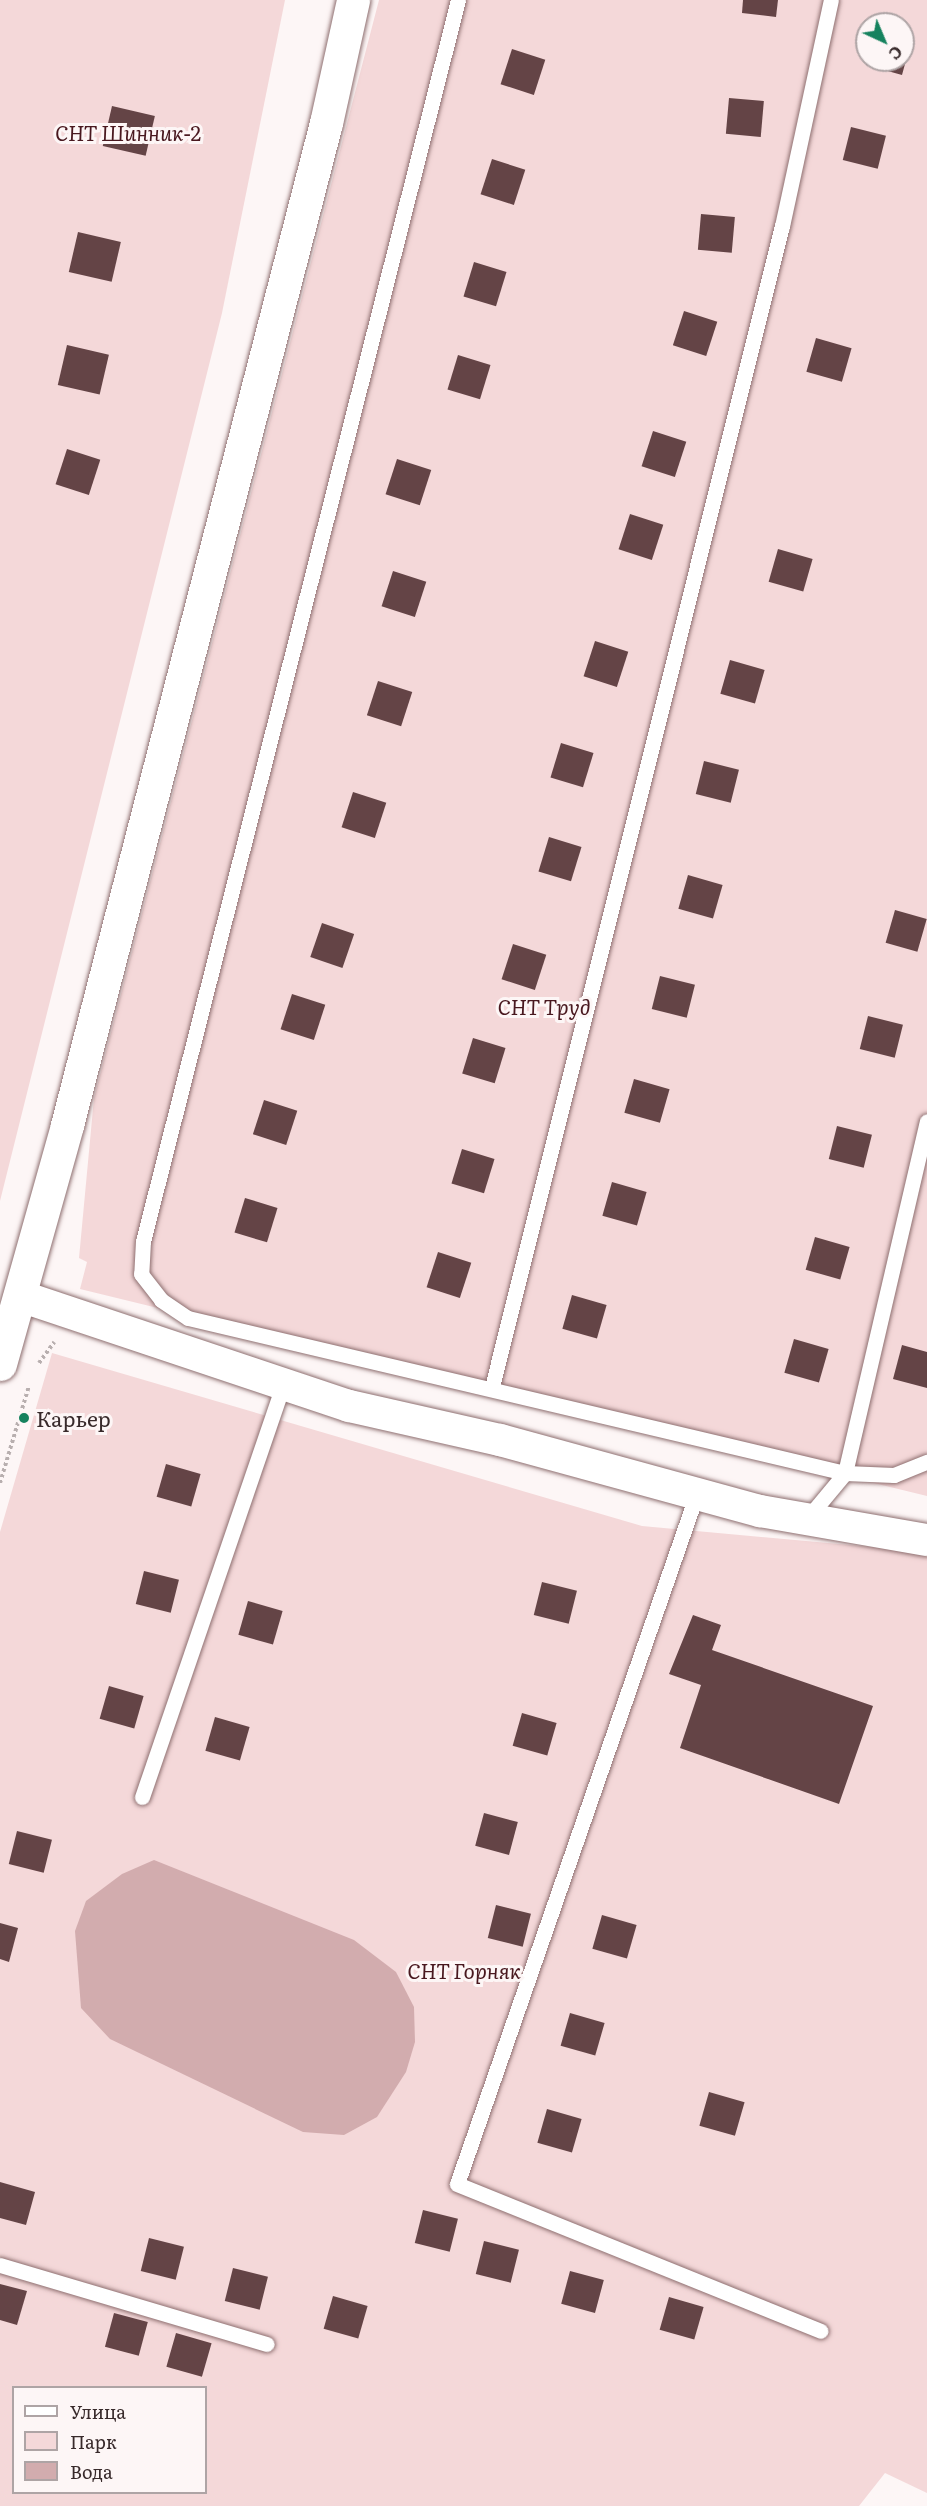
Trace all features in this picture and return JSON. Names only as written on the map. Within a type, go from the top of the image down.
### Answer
[{"type":"street","points":[[0,1364],[20,1296],[326,123],[352,0]]},
{"type":"street","points":[[20,1296],[283,1384],[696,1496],[805,1521],[927,1540]]},
{"type":"lane","points":[[458,0],[143,1241],[141,1274],[162,1300],[188,1318],[845,1473],[894,1475],[927,1462]]},
{"type":"lane","points":[[492,1388],[782,226],[831,0]]},
{"type":"lane","points":[[805,1521],[845,1473],[927,1121]]},
{"type":"lane","points":[[142,1797],[283,1384]]},
{"type":"lane","points":[[696,1496],[457,2184],[820,2331]]},
{"type":"lane","points":[[0,2265],[267,2344]]},
{"type":"path","points":[[37,1367],[56,1339],[83,1316]]},
{"type":"path","points":[[0,1483],[33,1375]]},
{"type":"green space","name":"СНТ Шинник-2","points":[[0,0],[285,0],[222,313],[0,1201]]},
{"type":"green space","name":"СНТ Труд","points":[[379,0],[927,0],[927,1496],[80,1289],[87,1262],[79,1258],[94,1098]]},
{"type":"green space","name":"СНТ Горняк","points":[[52,1353],[642,1526],[927,1552],[927,2493],[885,2473],[859,2506],[0,2506],[0,1532]]},
{"type":"water","points":[[154,1860],[354,1940],[396,1972],[414,2007],[415,2042],[406,2072],[377,2117],[344,2135],[303,2132],[110,2039],[81,2008],[75,1931],[86,1901],[122,1874]]},
{"type":"building","points":[[743,0],[778,0],[776,17],[742,13]]},
{"type":"building","points":[[512,49],[545,60],[534,95],[501,84]]},
{"type":"building","points":[[729,98],[764,101],[761,137],[726,134]]},
{"type":"building","points":[[112,106],[155,116],[146,156],[103,146]]},
{"type":"building","points":[[851,127],[886,136],[878,169],[843,160]]},
{"type":"building","points":[[492,159],[525,170],[514,205],[481,194]]},
{"type":"building","points":[[701,214],[735,217],[732,253],[698,250]]},
{"type":"building","points":[[78,232],[121,242],[112,282],[69,272]]},
{"type":"building","points":[[474,262],[507,272],[496,306],[463,296]]},
{"type":"building","points":[[684,311],[717,322],[706,356],[673,345]]},
{"type":"building","points":[[816,338],[852,348],[842,382],[806,372]]},
{"type":"building","points":[[67,345],[109,355],[100,395],[58,385]]},
{"type":"building","points":[[458,355],[491,365],[480,399],[447,389]]},
{"type":"building","points":[[653,431],[686,442],[675,477],[642,466]]},
{"type":"building","points":[[67,449],[100,460],[89,495],[56,484]]},
{"type":"building","points":[[397,459],[431,470],[420,505],[386,494]]},
{"type":"building","points":[[630,514],[663,525],[652,560],[619,549]]},
{"type":"building","points":[[778,549],[813,559],[803,592],[769,582]]},
{"type":"building","points":[[393,571],[426,582],[415,617],[382,606]]},
{"type":"building","points":[[595,641],[628,652],[617,687],[584,676]]},
{"type":"building","points":[[730,660],[765,670],[755,704],[720,694]]},
{"type":"building","points":[[378,681],[412,692],[401,726],[367,715]]},
{"type":"building","points":[[561,743],[594,753],[583,787],[550,777]]},
{"type":"building","points":[[704,761],[739,770],[731,803],[696,794]]},
{"type":"building","points":[[353,792],[386,803],[375,838],[342,827]]},
{"type":"building","points":[[549,837],[582,847],[571,881],[538,871]]},
{"type":"building","points":[[688,875],[723,885],[713,919],[678,909]]},
{"type":"building","points":[[895,910],[927,919],[917,952],[886,943]]},
{"type":"building","points":[[322,923],[354,934],[342,968],[310,957]]},
{"type":"building","points":[[513,944],[546,955],[535,990],[502,979]]},
{"type":"building","points":[[660,976],[695,985],[687,1018],[652,1009]]},
{"type":"building","points":[[292,994],[325,1005],[314,1040],[281,1029]]},
{"type":"building","points":[[868,1016],[903,1025],[895,1058],[860,1049]]},
{"type":"building","points":[[473,1038],[506,1048],[495,1083],[462,1073]]},
{"type":"building","points":[[634,1079],[670,1089],[660,1123],[624,1113]]},
{"type":"building","points":[[264,1100],[297,1111],[286,1145],[253,1134]]},
{"type":"building","points":[[837,1126],[872,1135],[864,1168],[829,1159]]},
{"type":"building","points":[[462,1149],[495,1159],[484,1193],[451,1183]]},
{"type":"building","points":[[612,1182],[647,1192],[637,1226],[602,1216]]},
{"type":"building","points":[[245,1198],[278,1208],[267,1242],[234,1232]]},
{"type":"building","points":[[815,1237],[850,1247],[840,1280],[806,1270]]},
{"type":"building","points":[[438,1252],[471,1263],[460,1298],[427,1287]]},
{"type":"building","points":[[572,1295],[607,1305],[597,1339],[562,1329]]},
{"type":"building","points":[[794,1339],[829,1349],[819,1383],[784,1373]]},
{"type":"building","points":[[902,1345],[927,1352],[927,1388],[893,1379]]},
{"type":"building","points":[[166,1464],[201,1474],[191,1507],[157,1497]]},
{"type":"building","points":[[144,1571],[179,1580],[171,1613],[136,1604]]},
{"type":"building","points":[[542,1582],[577,1591],[569,1624],[534,1615]]},
{"type":"building","points":[[248,1601],[283,1611],[273,1645],[238,1635]]},
{"type":"building","points":[[693,1615],[721,1625],[712,1650],[873,1706],[839,1804],[680,1748],[701,1685],[669,1674]]},
{"type":"building","points":[[109,1686],[144,1696],[134,1729],[100,1719]]},
{"type":"building","points":[[522,1713],[557,1723],[547,1756],[513,1746]]},
{"type":"building","points":[[215,1717],[250,1727],[240,1761],[205,1751]]},
{"type":"building","points":[[484,1813],[518,1822],[509,1855],[475,1846]]},
{"type":"building","points":[[17,1831],[52,1840],[44,1873],[9,1864]]},
{"type":"building","points":[[496,1905],[531,1914],[523,1947],[488,1938]]},
{"type":"building","points":[[602,1915],[637,1925],[627,1959],[592,1949]]},
{"type":"building","points":[[0,1923],[18,1928],[9,1962],[0,1959]]},
{"type":"building","points":[[570,2013],[605,2023],[595,2056],[561,2046]]},
{"type":"building","points":[[709,2092],[745,2102],[735,2136],[699,2126]]},
{"type":"building","points":[[547,2109],[582,2119],[572,2153],[537,2143]]},
{"type":"building","points":[[0,2182],[35,2192],[26,2225],[0,2218]]},
{"type":"building","points":[[423,2210],[458,2219],[450,2252],[415,2243]]},
{"type":"building","points":[[149,2238],[184,2247],[176,2280],[141,2271]]},
{"type":"building","points":[[484,2241],[519,2250],[511,2283],[476,2274]]},
{"type":"building","points":[[233,2268],[268,2277],[260,2310],[225,2301]]},
{"type":"building","points":[[570,2271],[604,2280],[595,2313],[561,2304]]},
{"type":"building","points":[[0,2284],[27,2291],[17,2325],[0,2320]]},
{"type":"building","points":[[333,2296],[368,2306],[358,2339],[324,2329]]},
{"type":"building","points":[[669,2297],[704,2307],[694,2340],[660,2330]]},
{"type":"building","points":[[114,2313],[148,2322],[139,2356],[105,2347]]},
{"type":"building","points":[[176,2333],[212,2343],[202,2377],[166,2367]]},
{"type":"place","name":"Карьер","points":[[24,1418]]}]
